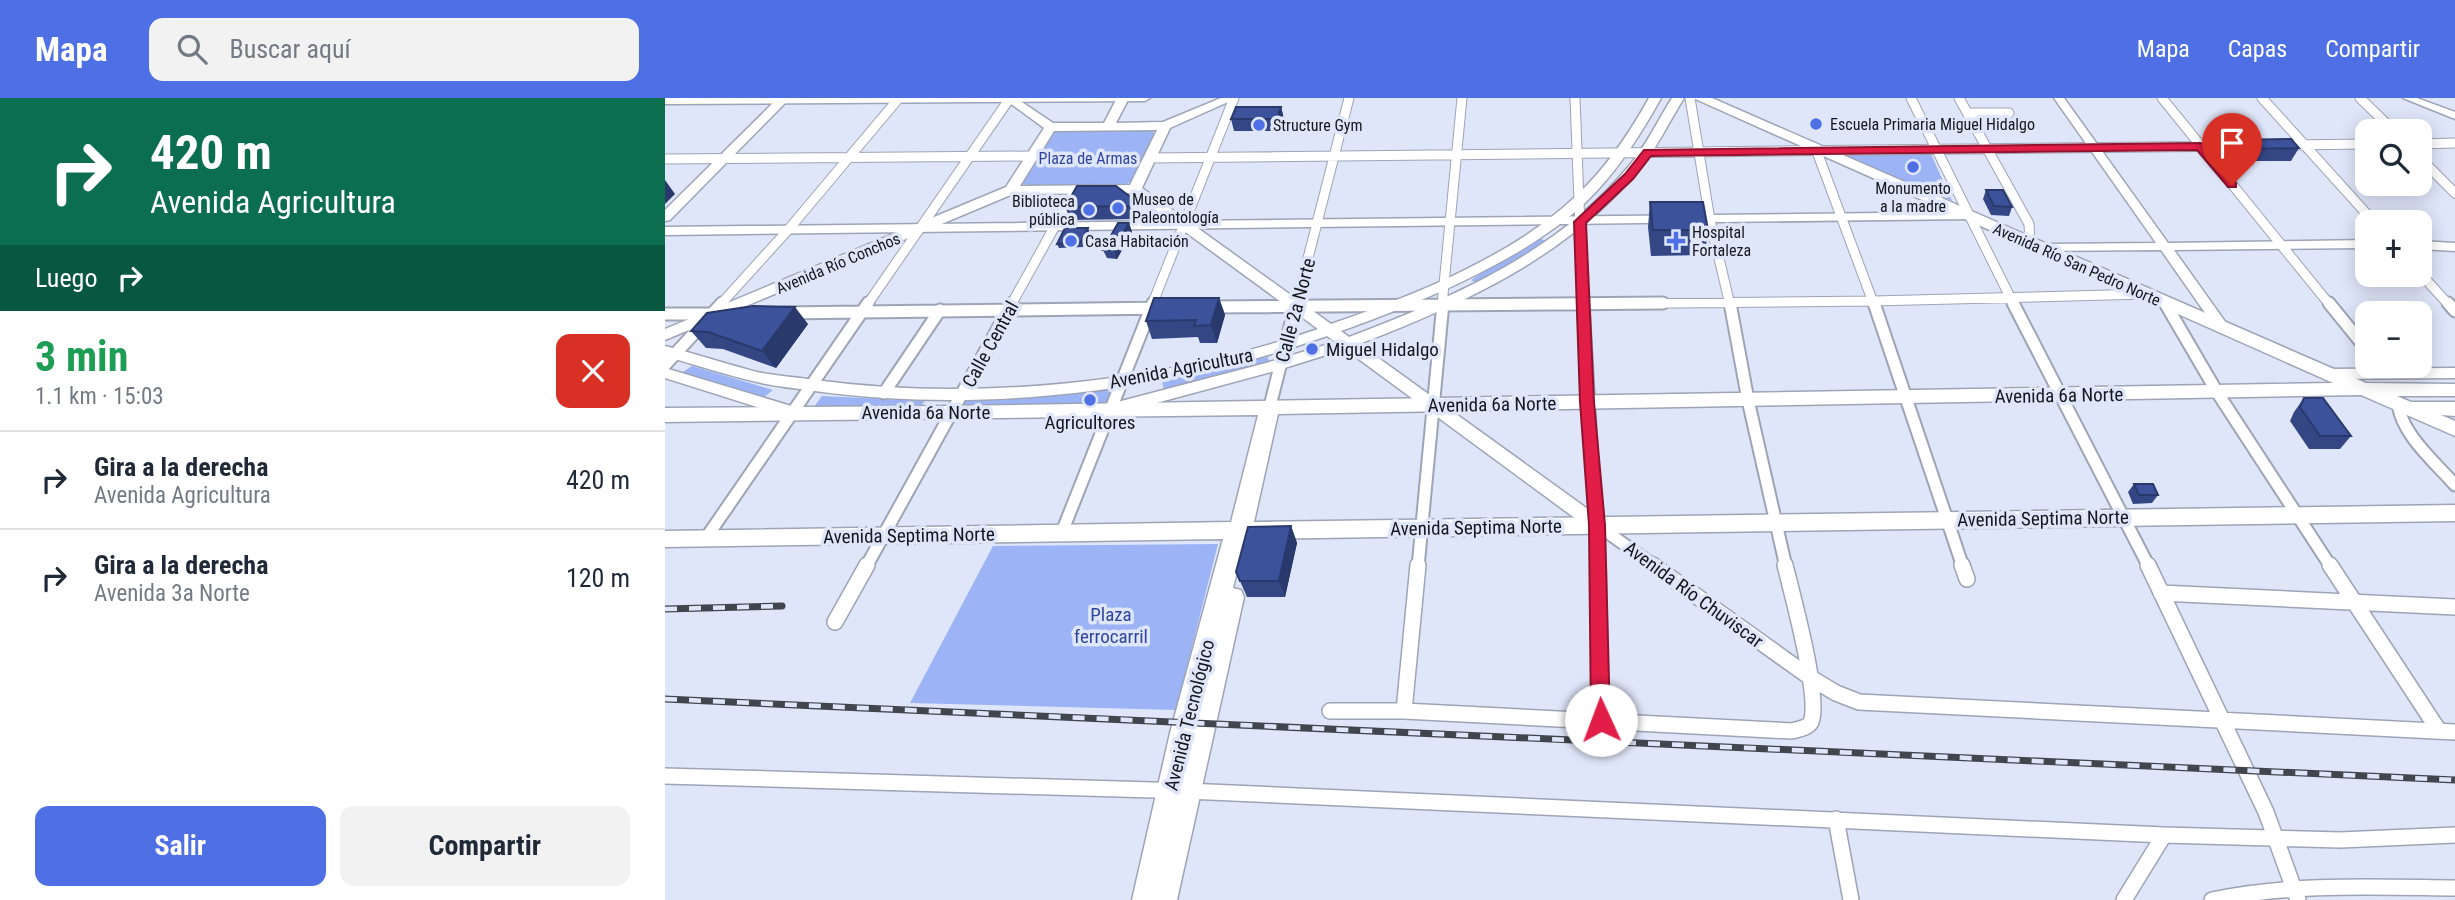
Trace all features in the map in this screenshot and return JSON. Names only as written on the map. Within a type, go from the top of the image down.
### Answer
[{"type":"main road","points":[[1010,98],[1050,127],[1108,127],[1165,126],[1232,98]]},
{"type":"main road","points":[[1108,127],[1123,98]]},
{"type":"main road","name":"Avenida Agricultura","points":[[668,357],[808,388],[963,394],[1122,381],[1286,346],[1331,332],[1444,286],[1504,253],[1552,221],[1580,200],[1624,153],[1655,98]]},
{"type":"main road","name":"Avenida Agricultura","points":[[1108,410],[1280,365],[1347,344],[1442,304],[1513,269],[1561,238],[1629,176],[1648,152],[1678,98]]},
{"type":"main road","name":"Avenida Río San Pedro Norte","points":[[1700,98],[2455,429]]},
{"type":"main road","points":[[665,217],[783,99]]},
{"type":"main road","points":[[1011,190],[1135,189],[1165,126]]},
{"type":"main road","points":[[1011,190],[1050,127]]},
{"type":"main road","name":"Avenida Río Chuviscar","points":[[1135,189],[1597,525]]},
{"type":"main road","name":"Avenida Río Conchos","points":[[665,335],[1011,190]]},
{"type":"main road","points":[[2328,374],[2355,372]]},
{"type":"main road","points":[[2432,372],[2455,373]]},
{"type":"main road","points":[[665,373],[792,412]]},
{"type":"main road","name":"Avenida 6a Norte","points":[[665,415],[792,412],[952,413],[2362,389],[2455,390]]},
{"type":"main road","points":[[2398,404],[2455,409]]},
{"type":"main road","name":"Calle 2a Norte","points":[[1242,529],[1270,406]]},
{"type":"main road","name":"Avenida Septima Norte","points":[[665,539],[2455,513]]},
{"type":"main road","name":"Avenida Tecnológico","points":[[1146,900],[1220,659],[1242,529]]},
{"type":"main road","name":"Avenida Tecnológico","points":[[1163,900],[1179,791]]},
{"type":"street","points":[[706,538],[1010,98]]},
{"type":"street","points":[[666,100],[1146,98]]},
{"type":"street","points":[[1062,532],[1108,410],[1212,157],[1232,98]]},
{"type":"street","name":"Calle 2a Norte","points":[[1270,406],[1349,98]]},
{"type":"street","points":[[1404,711],[1462,98]]},
{"type":"street","points":[[1575,98],[1587,402],[1597,525],[1601,720]]},
{"type":"street","points":[[1329,712],[1404,711],[1791,731],[1802,729],[1811,720],[1811,678],[1710,220],[1690,98]]},
{"type":"street","points":[[1911,98],[2059,395],[2125,517],[2225,722],[2276,836],[2296,894]]},
{"type":"street","points":[[1959,98],[2029,224],[2036,246],[2166,249],[2355,245]]},
{"type":"street","points":[[2059,98],[2092,148],[2222,327]]},
{"type":"street","points":[[2162,98],[2355,335]]},
{"type":"street","points":[[2262,98],[2363,210]]},
{"type":"street","points":[[2360,98],[2382,119]]},
{"type":"street","points":[[2408,98],[2455,116]]},
{"type":"street","points":[[668,357],[714,314],[898,99]]},
{"type":"street","points":[[1968,113],[2009,113]]},
{"type":"street","points":[[2265,146],[2355,144]]},
{"type":"street","points":[[2432,144],[2455,144]]},
{"type":"street","points":[[1150,158],[2252,146]]},
{"type":"street","points":[[1816,149],[1874,301],[1967,579]]},
{"type":"street","points":[[665,159],[1032,156]]},
{"type":"street","points":[[2432,170],[2455,193]]},
{"type":"street","name":"Calle Central","points":[[885,535],[1075,190]]},
{"type":"street","points":[[665,231],[1968,216]]},
{"type":"street","points":[[2432,246],[2455,247]]},
{"type":"street","points":[[2283,248],[2355,253]]},
{"type":"street","points":[[2063,258],[2166,249]]},
{"type":"street","points":[[2432,255],[2455,256]]},
{"type":"street","points":[[2432,286],[2455,311]]},
{"type":"street","points":[[1193,307],[1874,301],[2147,294]]},
{"type":"street","points":[[2164,302],[2217,392],[2439,731]]},
{"type":"street","points":[[768,313],[1179,307]]},
{"type":"street","points":[[884,393],[940,310]]},
{"type":"street","points":[[665,314],[741,314]]},
{"type":"street","points":[[2398,404],[2397,411],[2406,426],[2455,485]]},
{"type":"street","name":"Avenida Río Chuviscar","points":[[1597,525],[1811,678],[1848,698],[1874,704],[2455,732]]},
{"type":"street","points":[[835,622],[885,535]]},
{"type":"street","points":[[2161,593],[2455,607]]},
{"type":"street","points":[[665,776],[1179,791],[2164,835],[2276,836],[2340,840],[2455,835]]},
{"type":"street","points":[[1836,820],[1851,900]]},
{"type":"street","points":[[2123,900],[2164,835]]},
{"type":"street","points":[[2212,900],[2237,894],[2455,888]]},
{"type":"green space","name":"Plaza de Armas","points":[[1149,129],[1154,133],[1133,181],[1122,186],[1027,186],[1022,183],[1051,134],[1062,130]]},
{"type":"green space","points":[[1931,154],[1952,201],[1843,155]]},
{"type":"green space","points":[[1540,238],[1547,242],[1478,284],[1471,280]]},
{"type":"green space","points":[[1268,357],[1270,367],[1164,391],[1162,380]]},
{"type":"green space","points":[[692,366],[773,390],[763,398],[681,373]]},
{"type":"green space","points":[[1119,384],[1109,408],[951,414],[961,397]]},
{"type":"green space","points":[[822,396],[925,401],[920,407],[814,407]]},
{"type":"green space","name":"Plaza ferrocarril","points":[[1218,544],[1176,710],[910,703],[993,546]]},
{"type":"building","points":[[1236,107],[1281,107],[1277,119],[1231,119]]},
{"type":"building","points":[[2291,139],[2299,148],[2240,149],[2233,140]]},
{"type":"building","points":[[1077,186],[1116,186],[1137,202],[1134,206],[1065,207]]},
{"type":"building","points":[[1986,190],[2003,190],[2012,207],[1994,206]]},
{"type":"building","points":[[1650,202],[1703,202],[1708,230],[1653,230]]},
{"type":"building","points":[[1118,223],[1129,223],[1114,250],[1103,250]]},
{"type":"building","points":[[1065,228],[1088,228],[1081,242],[1057,244]]},
{"type":"building","points":[[1154,298],[1219,298],[1211,325],[1194,326],[1196,320],[1146,321]]},
{"type":"building","points":[[753,306],[795,307],[762,351],[708,332],[691,331],[707,313]]},
{"type":"building","points":[[2304,398],[2323,398],[2351,436],[2320,436],[2300,407]]},
{"type":"building","points":[[2134,484],[2153,484],[2158,495],[2139,495]]},
{"type":"building","points":[[1291,526],[1279,581],[1240,581],[1236,572],[1248,527]]},
{"type":"railway","points":[[665,609],[782,606]]},
{"type":"railway","points":[[665,699],[2455,780]]},
{"type":"place","name":"Escuela Primaria Miguel Hidalgo","points":[[1816,124]]},
{"type":"place","name":"Structure Gym","points":[[1259,125]]},
{"type":"place","name":"Monumento a la madre","points":[[1913,167]]},
{"type":"place","name":"Museo de Paleontología","points":[[1118,208]]},
{"type":"place","name":"Biblioteca pública","points":[[1089,210]]},
{"type":"place","name":"Casa Habitación","points":[[1071,241]]},
{"type":"place","name":"Hospital Fortaleza","points":[[1676,241]]},
{"type":"place","name":"Miguel Hidalgo","points":[[1312,349]]},
{"type":"place","name":"Agricultores","points":[[1090,400]]},
{"type":"route","points":[[1601,720],[1597,525],[1587,402],[1580,222],[1600,206],[1648,152],[2200,146],[2232,185]]}]
